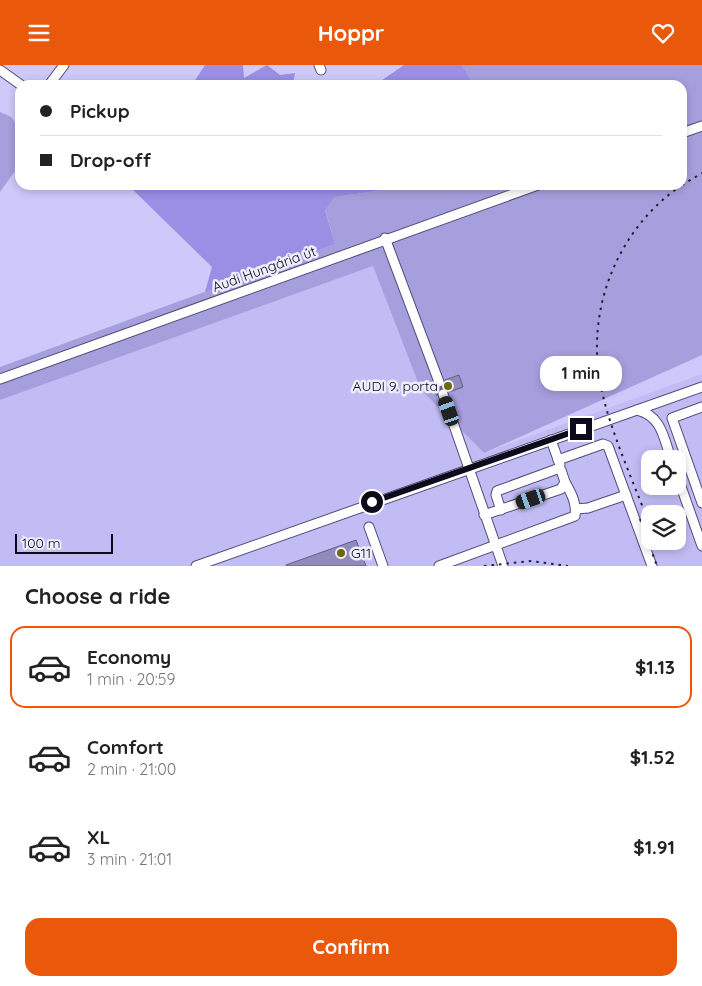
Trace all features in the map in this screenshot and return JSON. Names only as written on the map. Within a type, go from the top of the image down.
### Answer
[{"type":"street","points":[[52,80],[64,65]]},
{"type":"street","points":[[0,70],[15,80]]},
{"type":"street","points":[[687,131],[702,126]]},
{"type":"street","name":"Audi Hungária út","points":[[0,379],[385,238],[524,190]]},
{"type":"street","points":[[385,238],[439,382]]},
{"type":"street","points":[[196,566],[468,468],[702,387]]},
{"type":"street","points":[[443,394],[503,566]]},
{"type":"street","points":[[702,407],[672,418],[699,485],[702,503]]},
{"type":"street","points":[[637,410],[644,411],[657,421],[668,450]]},
{"type":"street","points":[[439,566],[575,516],[576,509],[551,439]]},
{"type":"street","points":[[558,461],[606,444],[652,566]]},
{"type":"street","points":[[501,510],[496,495],[498,491],[557,469],[561,470]]},
{"type":"street","points":[[484,515],[561,489],[565,482]]},
{"type":"street","points":[[576,509],[588,508],[626,495]]},
{"type":"street","points":[[684,495],[702,546]]},
{"type":"street","points":[[369,527],[383,566]]},
{"type":"shaded area","points":[[205,65],[243,65],[244,78],[267,65],[280,75],[295,73],[294,80],[195,80]]},
{"type":"shaded area","points":[[404,65],[462,65],[471,80],[382,80]]},
{"type":"shaded area","points":[[462,65],[702,65],[702,355],[484,453],[421,390],[373,266],[0,400],[0,367],[335,244],[325,209],[335,197],[384,190],[687,190],[687,80],[471,80]]},
{"type":"shaded area","points":[[0,112],[11,117],[15,122],[15,171],[0,192]]},
{"type":"shaded area","points":[[133,190],[384,190],[335,197],[325,210],[335,244],[205,292],[212,267]]},
{"type":"shaded area","points":[[373,266],[421,390],[484,453],[702,374],[702,566],[0,566],[0,400]]},
{"type":"building","name":"AUDI 9. porta","points":[[459,375],[463,387],[449,392],[445,388],[441,388],[444,386],[445,380]]},
{"type":"building","points":[[432,385],[441,388],[437,396]]},
{"type":"building","name":"G11","points":[[356,540],[366,566],[286,566],[286,565]]},
{"type":"railway","points":[[687,182],[702,173]]},
{"type":"railway","points":[[642,505],[616,439],[605,404],[597,358],[598,329],[602,301],[611,274],[624,248],[640,224],[659,203],[676,190]]},
{"type":"railway","points":[[640,519],[657,566]]},
{"type":"railway","points":[[484,566],[531,561],[568,566]]},
{"type":"place","name":"AUDI 9. porta","points":[[448,386]]},
{"type":"place","name":"G11","points":[[341,553]]},
{"type":"route","points":[[372,502],[581,429]]}]
